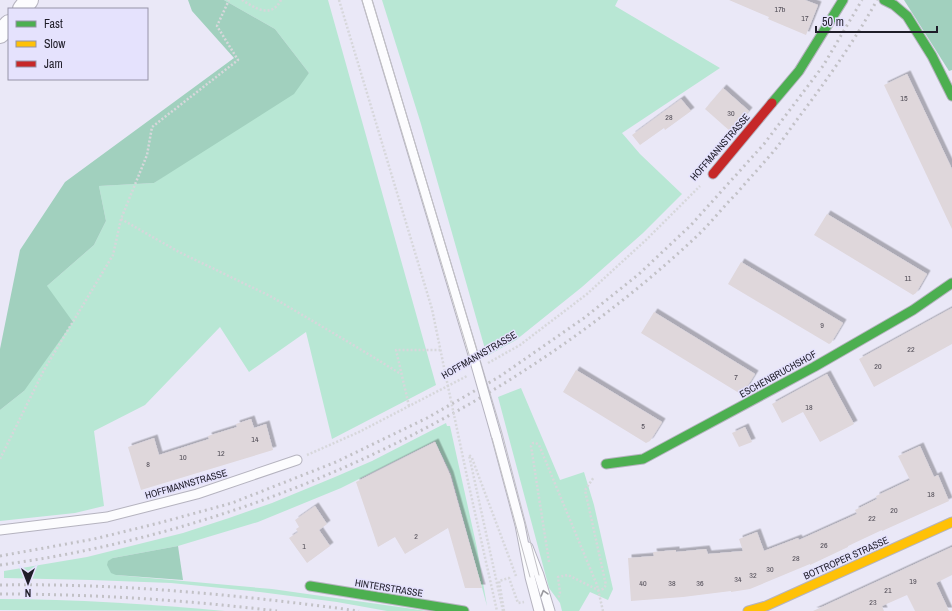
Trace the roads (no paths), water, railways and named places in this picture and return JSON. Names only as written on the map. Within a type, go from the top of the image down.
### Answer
[{"type":"street","points":[[23,8],[30,0]]},
{"type":"street","name":"HOFFMANNSTRASSE","points":[[713,174],[798,71],[843,0]]},
{"type":"street","points":[[884,0],[894,5],[907,16],[932,56],[952,96]]},
{"type":"street","points":[[0,34],[8,25]]},
{"type":"street","name":"ESCHENBRUCHSHOF","points":[[606,464],[643,459],[814,367],[913,310],[952,283]]},
{"type":"street","name":"BOTTROPER STRASSE","points":[[748,611],[766,606],[952,522]]},
{"type":"street","name":"HINTERSTRASSE","points":[[310,586],[464,611]]},
{"type":"lane","points":[[367,0],[496,435],[534,576],[539,611]]},
{"type":"lane","name":"HOFFMANNSTRASSE","points":[[0,530],[107,517],[197,494],[297,460]]},
{"type":"lane","points":[[534,576],[550,611]]},
{"type":"tram line","points":[[362,0],[471,361],[530,577]]},
{"type":"tram line","points":[[372,0],[502,433],[539,575]]},
{"type":"railway","points":[[0,556],[94,539],[232,503],[336,462],[427,418],[499,377],[584,318],[639,274],[691,225],[764,144],[823,66],[862,0]]},
{"type":"railway","points":[[0,565],[95,548],[190,524],[283,493],[373,454],[460,409],[544,358],[623,300],[707,226],[780,143],[841,58],[877,0]]},
{"type":"railway","points":[[0,585],[90,586],[180,591],[359,611]]},
{"type":"railway","points":[[0,594],[139,598],[277,611]]}]
